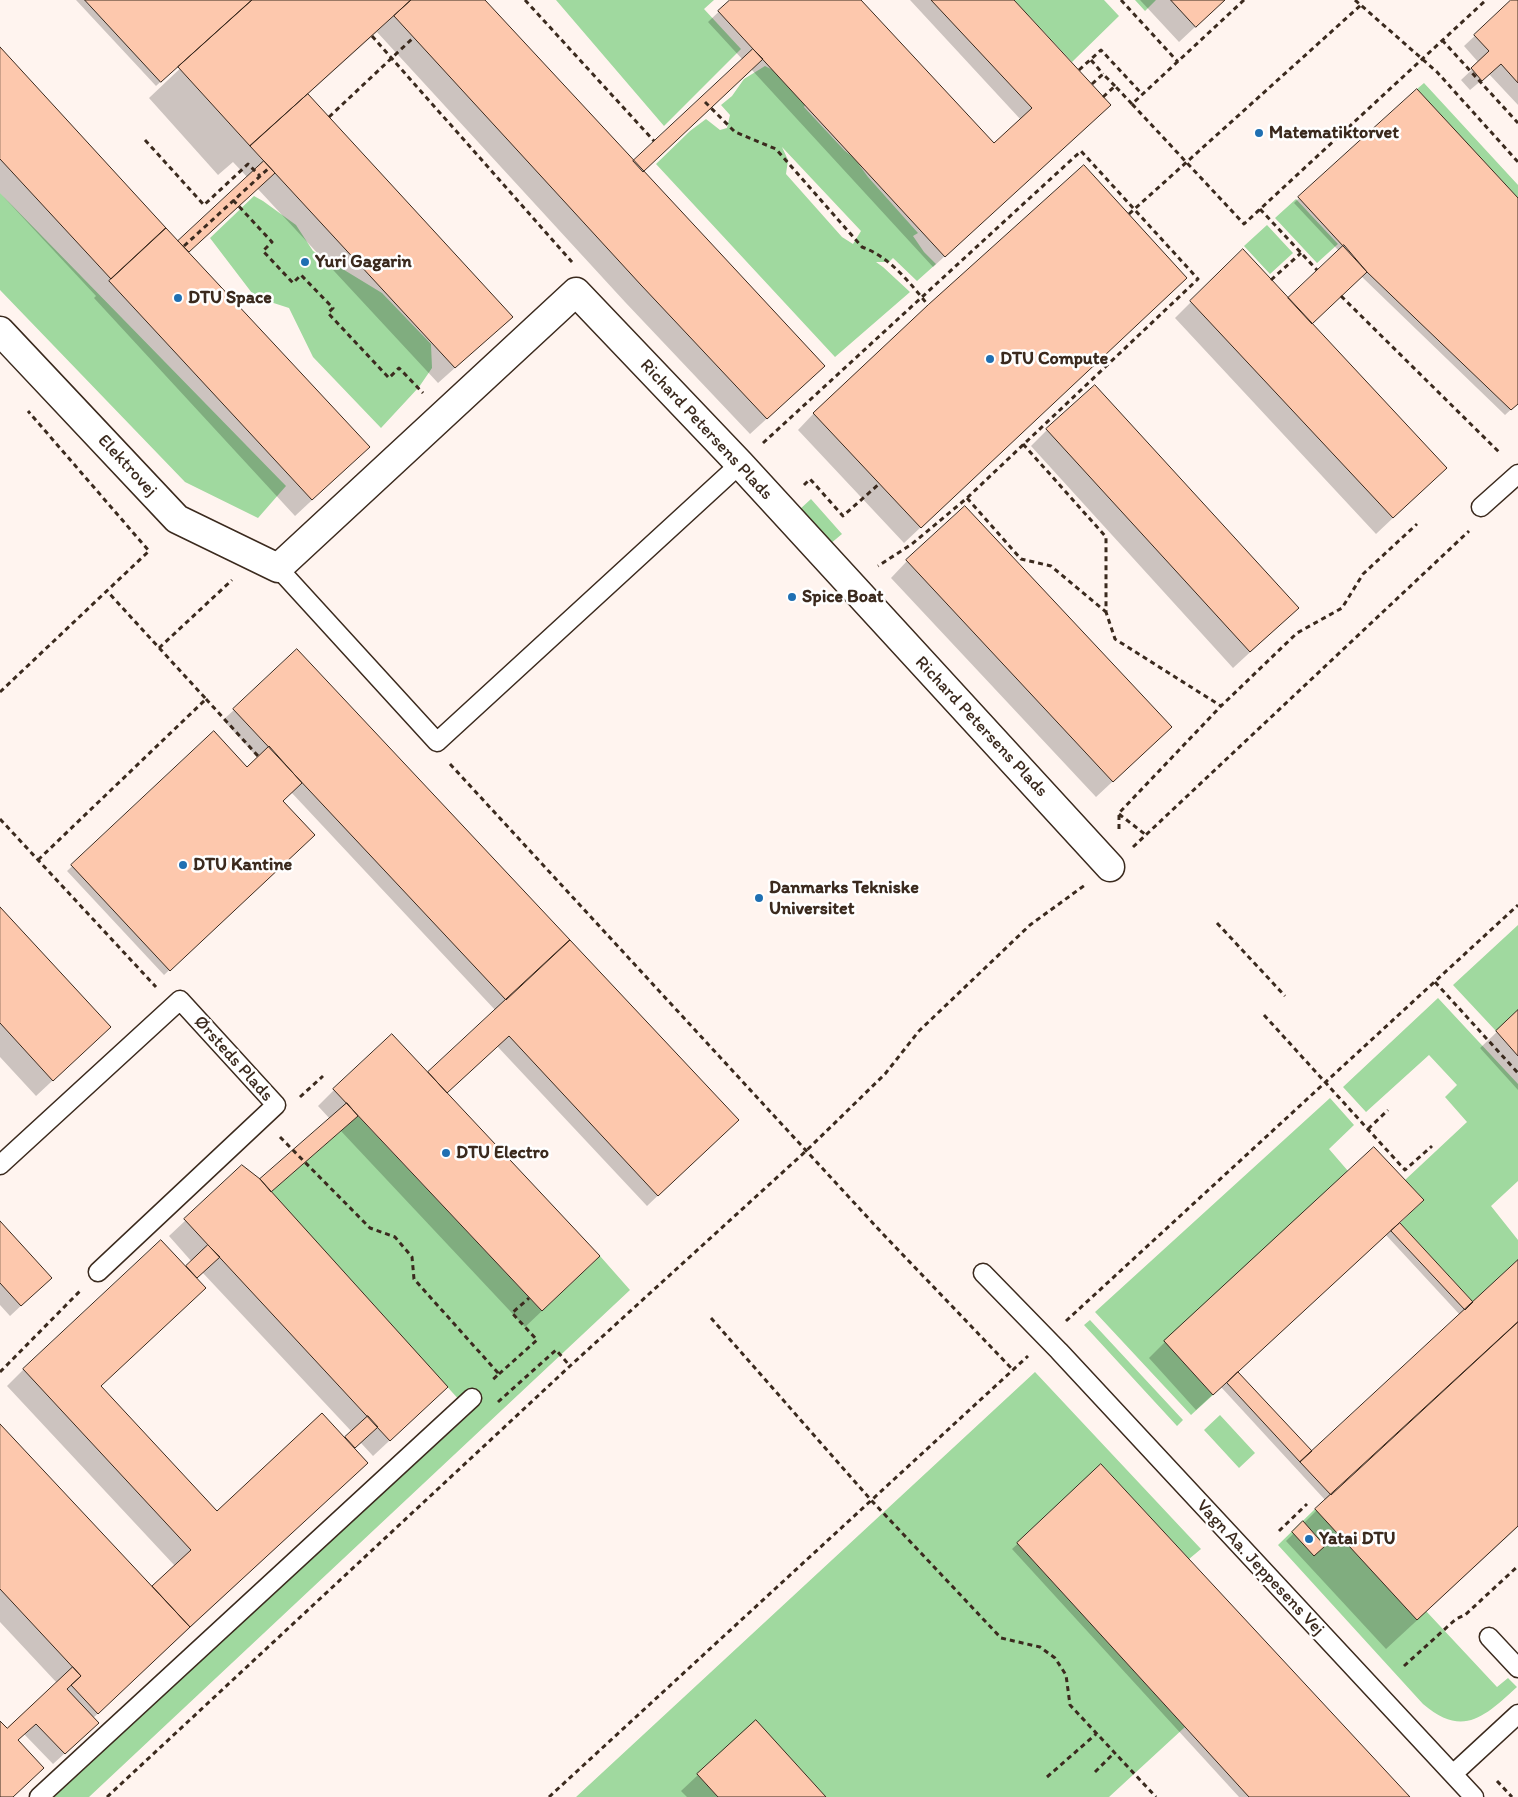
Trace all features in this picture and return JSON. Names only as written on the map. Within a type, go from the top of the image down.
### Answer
[{"type":"street","points":[[278,568],[576,292]]},
{"type":"street","name":"Richard Petersens Plads","points":[[576,292],[740,464],[1104,860]]},
{"type":"street","name":"Elektrovej","points":[[0,331],[178,519],[278,568]]},
{"type":"lane","points":[[278,568],[437,742],[740,464]]},
{"type":"lane","points":[[1482,507],[1518,474]]},
{"type":"lane","name":"Ørsteds Plads","points":[[0,1165],[180,1000],[276,1105],[98,1272]]},
{"type":"lane","name":"Vagn Aa. Jeppesens Vej","points":[[983,1273],[1474,1797]]},
{"type":"lane","points":[[39,1797],[472,1398]]},
{"type":"lane","points":[[1489,1637],[1518,1668]]},
{"type":"lane","points":[[1453,1774],[1518,1714]]},
{"type":"path","points":[[525,0],[654,141]]},
{"type":"path","points":[[1121,0],[1178,62]]},
{"type":"path","points":[[1132,104],[1244,0]]},
{"type":"path","points":[[1355,0],[1423,58],[1518,162]]},
{"type":"path","points":[[1091,60],[1244,224],[1486,0]]},
{"type":"path","points":[[1129,214],[1361,5]]},
{"type":"path","points":[[372,36],[572,262],[576,292]]},
{"type":"path","points":[[329,117],[413,38]]},
{"type":"path","points":[[1442,40],[1518,124]]},
{"type":"path","points":[[1079,70],[1101,50],[1142,94]]},
{"type":"path","points":[[1092,84],[1103,74]]},
{"type":"path","points":[[1103,97],[1115,86]]},
{"type":"path","points":[[705,102],[735,132],[776,149],[862,247],[876,252],[890,264],[928,305]]},
{"type":"path","points":[[145,140],[204,205],[248,164],[260,176]]},
{"type":"path","points":[[740,464],[1081,151],[1198,279],[967,498],[912,544],[850,584]]},
{"type":"path","points":[[184,246],[270,167]]},
{"type":"path","points":[[233,200],[272,242],[263,251],[293,283],[301,275],[334,308],[328,313],[388,378],[399,368],[443,416]]},
{"type":"path","points":[[1260,209],[1317,270]]},
{"type":"path","points":[[1271,280],[1300,253]]},
{"type":"path","points":[[1341,296],[1506,458]]},
{"type":"path","points":[[0,692],[149,551],[26,408]]},
{"type":"path","points":[[1023,444],[1106,537],[1106,612],[1115,639],[1221,706]]},
{"type":"path","points":[[779,507],[810,479],[844,516],[879,484]]},
{"type":"path","points":[[967,498],[1021,559],[1050,566],[1106,612]]},
{"type":"path","points":[[107,1797],[570,1366],[806,1151],[885,1074],[919,1030],[1030,925],[1104,860],[1146,835],[1487,514],[1482,507]]},
{"type":"path","points":[[1104,860],[1119,832],[1118,813],[1221,706],[1297,633],[1342,608],[1364,574],[1417,524]]},
{"type":"path","points":[[107,591],[258,756]]},
{"type":"path","points":[[159,648],[208,602]]},
{"type":"path","points":[[38,860],[206,698]]},
{"type":"path","points":[[437,742],[443,757],[806,1151],[1013,1370]]},
{"type":"path","points":[[1118,813],[1146,835]]},
{"type":"path","points":[[0,819],[174,1005]]},
{"type":"path","points":[[1216,923],[1285,996]]},
{"type":"path","points":[[1435,982],[1518,1073]]},
{"type":"path","points":[[1264,1015],[1405,1170],[1432,1146]]},
{"type":"path","points":[[1368,1129],[1388,1110]]},
{"type":"path","points":[[262,1118],[370,1228],[395,1237],[412,1257],[414,1279],[499,1374]]},
{"type":"path","points":[[0,1372],[98,1272]]},
{"type":"path","points":[[529,1298],[512,1313],[537,1340],[472,1398],[485,1414],[556,1350],[570,1366]]},
{"type":"path","points":[[711,1318],[871,1500],[1001,1638],[1040,1647],[1055,1658],[1066,1675],[1070,1706],[1156,1797]]},
{"type":"path","points":[[1279,1531],[1307,1504]]},
{"type":"path","points":[[1404,1666],[1518,1566]]},
{"type":"path","points":[[1047,1777],[1096,1734]]},
{"type":"path","points":[[1095,1772],[1114,1753]]},
{"type":"green space","points":[[556,0],[714,0],[704,9],[741,49],[664,126]]},
{"type":"green space","points":[[1014,0],[1104,0],[1119,16],[1072,62]]},
{"type":"green space","points":[[1135,0],[1156,0],[1145,11]]},
{"type":"green space","points":[[765,66],[773,70],[805,105],[804,107],[844,150],[855,159],[868,177],[918,233],[913,236],[924,252],[936,264],[917,281],[893,258],[889,262],[876,262],[910,292],[835,357],[656,164],[690,131],[706,119],[720,130],[727,128],[730,115],[721,105],[732,96],[744,79]],"holes":[[[782,147],[861,231],[853,244],[842,237],[786,174],[788,160]]]},
{"type":"green space","points":[[1424,83],[1518,185],[1518,198],[1417,89]]},
{"type":"green space","points":[[0,193],[286,486],[258,518],[185,482],[0,290]]},
{"type":"green space","points":[[254,196],[296,225],[313,251],[382,293],[431,344],[432,368],[419,387],[381,428],[313,357],[289,308],[255,297],[210,238]]},
{"type":"green space","points":[[1296,199],[1338,244],[1317,263],[1275,218]]},
{"type":"green space","points":[[1267,225],[1293,253],[1270,274],[1244,246]]},
{"type":"green space","points":[[811,499],[842,534],[830,544],[799,510]]},
{"type":"green space","points":[[1518,925],[1518,1010],[1496,1031],[1453,985]]},
{"type":"green space","points":[[1438,998],[1518,1084],[1518,1181],[1491,1206],[1518,1240],[1518,1260],[1473,1302],[1400,1223],[1424,1200],[1405,1180],[1467,1122],[1445,1097],[1457,1085],[1429,1055],[1366,1112],[1343,1087]]},
{"type":"green space","points":[[1330,1098],[1354,1125],[1329,1149],[1348,1171],[1165,1341],[1213,1395],[1191,1415],[1095,1312]]},
{"type":"green space","points":[[358,1116],[542,1311],[600,1256],[630,1290],[89,1797],[50,1797],[471,1413],[271,1192]]},
{"type":"green space","points":[[1090,1320],[1183,1420],[1177,1426],[1084,1325]]},
{"type":"green space","points":[[1035,1372],[1201,1549],[1189,1559],[1101,1464],[1017,1543],[1185,1727],[1109,1797],[826,1797],[756,1721],[697,1774],[718,1797],[576,1797]]},
{"type":"green space","points":[[1220,1415],[1255,1453],[1239,1468],[1204,1430]]},
{"type":"green space","points":[[1315,1509],[1426,1611],[1497,1687],[1508,1678],[1517,1687],[1494,1707],[1473,1720],[1450,1720],[1423,1704],[1278,1545]]},
{"type":"building","points":[[85,0],[252,0],[161,82]]},
{"type":"building","points":[[252,0],[411,0],[250,146],[178,67]]},
{"type":"building","points":[[411,0],[485,0],[825,366],[767,419],[394,16]]},
{"type":"building","points":[[730,0],[861,0],[994,143],[1032,108],[931,0],[1014,0],[1111,105],[945,257],[718,11]]},
{"type":"building","points":[[1171,0],[1225,0],[1196,27]]},
{"type":"building","points":[[1511,0],[1518,0],[1518,83],[1501,64],[1482,81],[1471,68],[1489,51],[1474,35]]},
{"type":"building","points":[[0,47],[166,228],[111,279],[0,159]]},
{"type":"building","points":[[753,49],[763,59],[643,172],[633,161]]},
{"type":"building","points":[[1417,89],[1518,198],[1518,404],[1511,410],[1367,272],[1298,197]]},
{"type":"building","points":[[308,94],[513,317],[455,368],[250,146]]},
{"type":"building","points":[[264,161],[275,173],[189,252],[178,241]]},
{"type":"building","name":"DTU Compute","points":[[1084,165],[1187,278],[921,528],[813,413],[928,305]]},
{"type":"building","points":[[166,228],[370,447],[312,500],[109,281]]},
{"type":"building","points":[[1344,245],[1367,272],[1312,324],[1288,298]]},
{"type":"building","points":[[1243,249],[1447,468],[1393,518],[1190,301]]},
{"type":"building","points":[[1095,385],[1299,608],[1250,652],[1046,429]]},
{"type":"building","points":[[965,506],[1172,727],[1113,782],[906,560]]},
{"type":"building","points":[[297,649],[570,940],[506,1000],[233,709]]},
{"type":"building","points":[[214,731],[247,767],[269,746],[302,783],[283,801],[315,835],[170,971],[71,865]]},
{"type":"building","points":[[0,907],[111,1027],[53,1081],[0,1023]]},
{"type":"building","points":[[570,940],[739,1120],[658,1196],[509,1036],[447,1093],[428,1072]]},
{"type":"building","points":[[1518,1010],[1518,1056],[1496,1031]]},
{"type":"building","points":[[392,1034],[600,1256],[542,1311],[333,1089]]},
{"type":"building","points":[[347,1103],[358,1116],[271,1192],[260,1179]]},
{"type":"building","points":[[1374,1147],[1424,1200],[1213,1395],[1164,1341]]},
{"type":"building","points":[[242,1165],[260,1179],[448,1387],[390,1441],[184,1219]]},
{"type":"building","points":[[0,1221],[52,1278],[21,1306],[0,1283]]},
{"type":"building","points":[[1400,1223],[1473,1302],[1465,1310],[1391,1231]]},
{"type":"building","points":[[161,1240],[206,1288],[101,1386],[217,1511],[322,1413],[368,1463],[190,1627],[152,1586],[191,1550],[23,1369]]},
{"type":"building","points":[[208,1245],[220,1257],[197,1278],[186,1266]]},
{"type":"building","points":[[1518,1260],[1518,1322],[1331,1495],[1300,1462]]},
{"type":"building","points":[[1518,1322],[1518,1526],[1417,1620],[1315,1509]]},
{"type":"building","points":[[1238,1372],[1312,1451],[1300,1462],[1227,1383]]},
{"type":"building","points":[[368,1416],[378,1427],[355,1448],[345,1437]]},
{"type":"building","points":[[0,1424],[190,1627],[98,1714],[71,1685],[81,1676],[0,1589]]},
{"type":"building","points":[[1101,1464],[1410,1797],[1249,1797],[1017,1543]]},
{"type":"building","name":"Yatai DTU","points":[[1303,1521],[1325,1546],[1314,1556],[1292,1532]]},
{"type":"building","points":[[73,1667],[81,1676],[67,1689],[99,1723],[65,1754],[36,1724],[18,1740],[44,1768],[13,1797],[0,1797],[0,1721],[7,1728]]},
{"type":"building","points":[[756,1720],[826,1797],[718,1797],[697,1774]]},
{"type":"place","name":"Matematiktorvet","points":[[1259,133]]},
{"type":"place","name":"Yuri Gagarin","points":[[305,262]]},
{"type":"place","name":"DTU Space","points":[[178,298]]},
{"type":"place","name":"DTU Compute","points":[[990,359]]},
{"type":"place","name":"Spice Boat","points":[[792,597]]},
{"type":"place","name":"DTU Kantine","points":[[183,865]]},
{"type":"place","name":"Danmarks Tekniske Universitet","points":[[759,898]]},
{"type":"place","name":"DTU Electro","points":[[446,1153]]},
{"type":"place","name":"Yatai DTU","points":[[1309,1539]]}]
